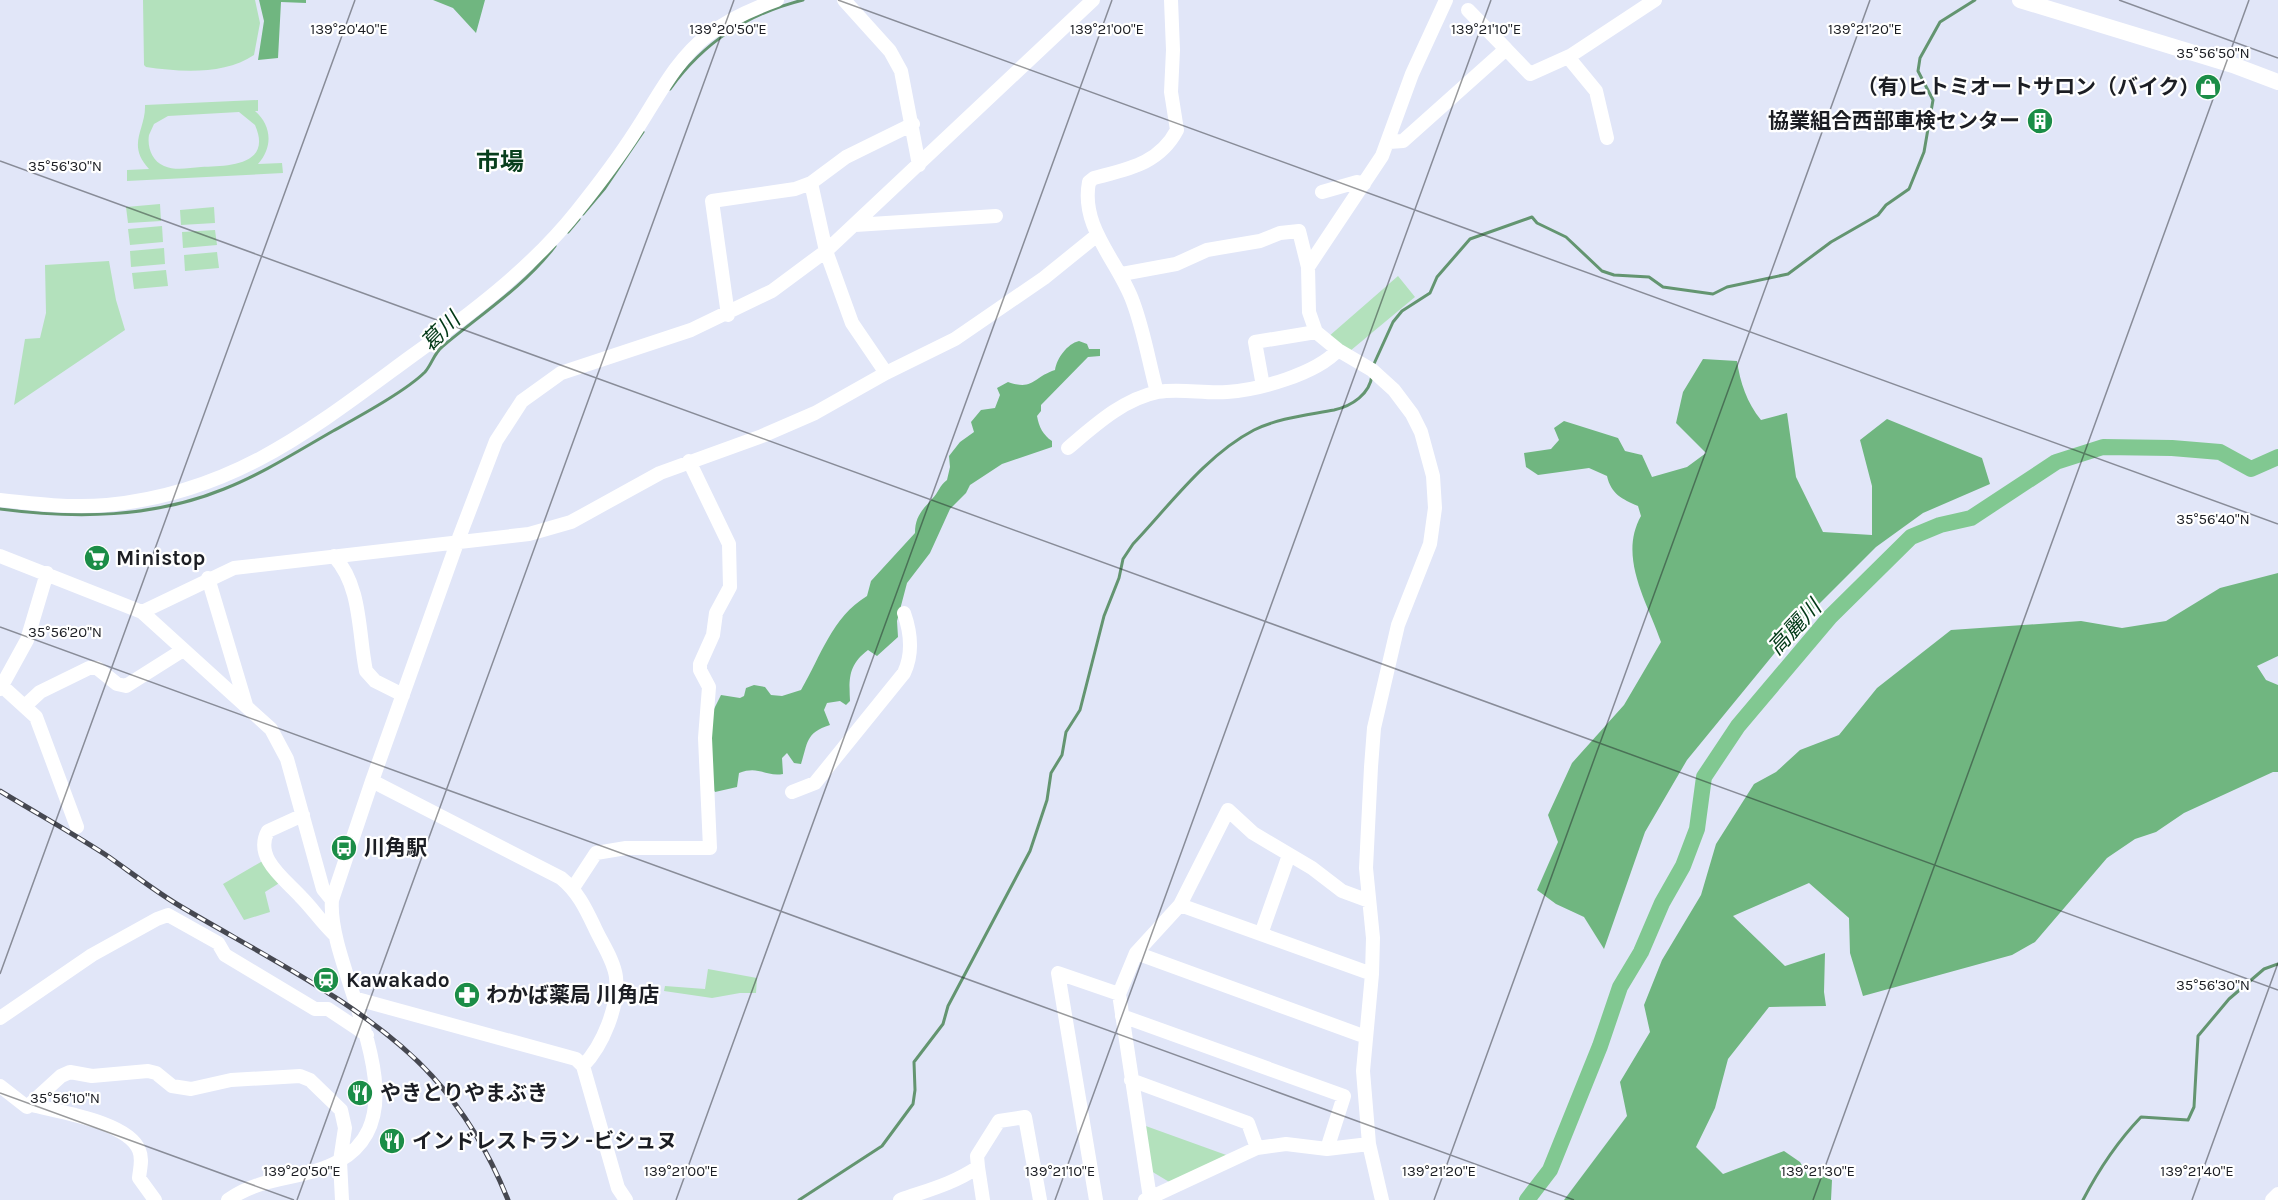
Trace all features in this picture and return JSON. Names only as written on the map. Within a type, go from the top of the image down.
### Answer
[{"type":"main road","points":[[2020,0],[2045,4],[2233,65],[2278,82]]},
{"type":"street","points":[[0,500],[71,506],[107,505],[147,499],[220,479],[286,446],[465,318],[526,264],[577,211],[689,54],[706,37],[739,15],[777,0]]},
{"type":"street","points":[[844,0],[890,51],[901,71],[920,165]]},
{"type":"street","points":[[228,1200],[254,1184],[340,1161],[360,1141],[373,1114],[372,1058],[357,999],[335,935],[331,915],[332,900],[457,543],[500,434],[512,414],[532,392],[561,373],[691,330],[728,315],[772,291],[826,251],[855,225],[1093,0]]},
{"type":"street","points":[[1157,392],[1134,304],[1122,274],[1096,236],[1087,193],[1089,183],[1094,178],[1142,165],[1167,146],[1177,130],[1171,92],[1173,50],[1171,0]]},
{"type":"street","points":[[1308,267],[1364,184],[1389,142],[1412,74],[1446,0]]},
{"type":"street","points":[[1468,10],[1530,74],[1568,57],[1655,0]]},
{"type":"street","points":[[1389,142],[1403,141],[1506,49]]},
{"type":"street","points":[[1568,57],[1596,92],[1607,138]]},
{"type":"street","points":[[728,315],[712,201],[795,189],[811,183],[846,157],[913,124]]},
{"type":"street","points":[[1322,192],[1357,182],[1364,184]]},
{"type":"street","points":[[811,183],[826,251],[852,323],[886,373]]},
{"type":"street","points":[[855,225],[996,216]]},
{"type":"street","points":[[1122,274],[1176,264],[1207,250],[1260,241],[1280,233],[1299,231],[1308,267],[1309,312],[1316,332],[1338,350],[1372,370],[1394,390],[1412,414],[1421,432],[1433,476],[1435,508],[1430,543],[1398,625],[1374,728],[1366,868],[1373,938],[1363,1071],[1369,1144],[1382,1200]]},
{"type":"street","points":[[142,612],[208,578],[234,568],[551,530],[596,511],[660,473],[762,436],[815,413],[886,373],[955,339],[1044,278],[1096,236]]},
{"type":"street","points":[[1263,386],[1255,342],[1316,332]]},
{"type":"street","points":[[1068,447],[1105,417],[1157,392],[1227,392],[1263,386],[1323,363],[1338,350]]},
{"type":"street","points":[[573,888],[596,853],[626,848],[710,848],[705,738],[709,687],[700,670],[700,664],[713,635],[716,613],[730,586],[729,544],[689,462]]},
{"type":"street","points":[[0,556],[142,612],[271,729],[287,759],[323,889],[332,900]]},
{"type":"street","points":[[334,556],[344,567],[352,584],[366,671],[375,681],[403,695]]},
{"type":"street","points":[[47,573],[27,640],[1,687],[26,705],[40,726],[77,827]]},
{"type":"street","points":[[208,578],[247,706]]},
{"type":"street","points":[[792,792],[815,783],[904,673],[910,661],[909,629],[904,613]]},
{"type":"street","points":[[26,705],[40,692],[89,668],[97,668],[117,684],[126,686],[183,650]]},
{"type":"street","points":[[372,781],[561,878],[573,888],[600,939],[616,977],[611,1014],[590,1058],[583,1066]]},
{"type":"street","points":[[1369,901],[1342,891],[1312,868],[1253,833],[1228,810],[1180,905],[1136,953],[1119,994],[1148,1199],[1257,1148],[1286,1144],[1327,1149],[1369,1144]]},
{"type":"street","points":[[303,815],[268,831],[265,836],[267,855],[273,869],[335,935]]},
{"type":"street","points":[[1261,934],[1290,855]]},
{"type":"street","points":[[1180,905],[1372,974]]},
{"type":"street","points":[[0,1018],[92,955],[168,915],[218,943],[225,955],[315,1008],[328,1009],[367,1035]]},
{"type":"street","points":[[1136,953],[1366,1036]]},
{"type":"street","points":[[1096,1200],[1058,973],[1119,994]]},
{"type":"street","points":[[357,999],[568,1056],[583,1066],[615,1179],[626,1200]]},
{"type":"street","points":[[1122,1016],[1344,1096],[1327,1149]]},
{"type":"street","points":[[0,1086],[27,1107],[32,1105],[61,1076],[70,1072],[92,1076],[148,1071],[156,1073],[172,1086],[191,1089],[231,1080],[300,1076],[319,1086],[341,1110],[345,1128],[340,1161],[342,1200]]},
{"type":"street","points":[[1131,1080],[1248,1123],[1257,1148]]},
{"type":"street","points":[[32,1105],[110,1125],[131,1138],[139,1148],[142,1160],[139,1178],[155,1200]]},
{"type":"street","points":[[983,1200],[977,1156],[999,1121],[1025,1117],[1040,1200]]},
{"type":"street","points":[[907,1199],[946,1193],[978,1167]]},
{"type":"street","points":[[2272,1200],[2278,1194]]},
{"type":"green space","points":[[143,0],[255,0],[260,23],[254,55],[230,66],[216,69],[187,71],[146,67],[144,65]]},
{"type":"green space","points":[[259,0],[306,0],[306,3],[281,2],[278,58],[258,60],[264,21]]},
{"type":"green space","points":[[433,0],[485,0],[476,33],[453,8]]},
{"type":"green space","points":[[258,100],[258,111],[255,111],[265,123],[268,144],[258,164],[282,163],[283,173],[127,181],[127,170],[149,169],[142,160],[138,144],[145,105]],"holes":[[[239,112],[255,125],[259,139],[258,149],[253,156],[234,164],[173,168],[156,161],[150,149],[149,135],[154,124],[168,116]]]},
{"type":"green space","points":[[160,204],[161,221],[128,223],[126,207]]},
{"type":"green space","points":[[214,207],[215,223],[181,225],[180,210]]},
{"type":"green space","points":[[162,226],[163,242],[130,245],[128,229]]},
{"type":"green space","points":[[215,230],[217,245],[183,248],[182,232]]},
{"type":"green space","points":[[164,248],[165,264],[131,267],[130,251]]},
{"type":"green space","points":[[217,252],[219,268],[185,271],[184,255]]},
{"type":"green space","points":[[109,261],[116,300],[125,330],[14,405],[25,339],[40,338],[46,313],[45,265]]},
{"type":"green space","points":[[166,270],[168,286],[134,289],[132,273]]},
{"type":"green space","points":[[1398,276],[1415,297],[1350,351],[1328,337]]},
{"type":"green space","points":[[1079,341],[1087,344],[1089,349],[1100,349],[1100,356],[1088,357],[1041,405],[1038,420],[1044,433],[1052,441],[1052,447],[1002,464],[970,485],[966,493],[950,509],[930,553],[907,583],[897,621],[898,637],[877,656],[868,650],[857,661],[851,673],[850,701],[846,705],[840,701],[827,703],[824,710],[830,725],[812,735],[801,764],[794,763],[787,753],[782,758],[783,774],[746,771],[739,773],[737,787],[715,792],[711,786],[711,715],[721,695],[740,698],[744,696],[746,688],[754,685],[765,687],[771,695],[782,696],[801,690],[836,626],[855,605],[867,596],[871,581],[915,533],[916,522],[920,514],[947,480],[950,467],[949,456],[960,442],[974,432],[971,422],[981,410],[995,408],[1000,395],[997,388],[1008,382],[1028,384],[1055,370],[1063,352],[1070,345]]},
{"type":"green space","points":[[1703,359],[1737,361],[1745,392],[1761,420],[1787,413],[1796,477],[1823,532],[1872,535],[1872,486],[1860,440],[1887,419],[1982,458],[1990,484],[1923,513],[1876,547],[1796,627],[1687,760],[1645,832],[1604,949],[1584,917],[1556,904],[1537,890],[1558,842],[1548,815],[1572,763],[1624,705],[1661,642],[1642,595],[1634,563],[1632,547],[1641,516],[1638,506],[1614,492],[1607,476],[1589,468],[1538,475],[1526,467],[1524,453],[1551,449],[1559,440],[1554,428],[1564,421],[1618,438],[1625,451],[1642,455],[1652,477],[1687,467],[1706,453],[1676,423],[1683,392]]},
{"type":"green space","points":[[2278,573],[2278,656],[2257,666],[2266,680],[2278,685],[2278,772],[2273,772],[2184,813],[2156,832],[2135,839],[2107,858],[2035,942],[2012,955],[1863,996],[1850,953],[1849,918],[1809,883],[1733,916],[1785,966],[1825,953],[1826,1006],[1769,1007],[1728,1059],[1715,1108],[1696,1147],[1723,1174],[1784,1151],[1800,1162],[1809,1178],[1822,1176],[1832,1180],[1831,1200],[1564,1200],[1627,1116],[1620,1082],[1650,1032],[1644,1005],[1662,960],[1701,895],[1716,844],[1754,784],[1776,772],[1800,750],[1839,735],[1877,688],[1951,630],[2081,621],[2122,628],[2166,621],[2220,588]]},
{"type":"green space","points":[[266,859],[281,882],[265,892],[270,912],[244,920],[223,884]]},
{"type":"green space","points":[[708,969],[757,978],[756,993],[740,993],[712,998],[664,991],[665,986],[705,989]]},
{"type":"green space","points":[[1143,1125],[1229,1156],[1171,1183],[1151,1171]]},
{"type":"waterway","name":"葛川","points":[[670,89],[697,57],[728,32],[763,13],[803,0]]},
{"type":"waterway","points":[[1373,366],[1393,322],[1402,311],[1430,293],[1437,277],[1470,239],[1532,217],[1537,223],[1566,237],[1602,271],[1614,275],[1649,277],[1663,287],[1713,294],[1727,287],[1788,274],[1831,242],[1878,215],[1886,205],[1909,189],[1924,152],[1933,100],[1918,71],[1920,58],[1940,22],[1975,0]]},
{"type":"waterway","name":"葛川","points":[[583,214],[605,188],[643,132]]},
{"type":"waterway","name":"葛川","points":[[568,232],[579,219]]},
{"type":"waterway","name":"葛川","points":[[0,509],[86,515],[142,511],[197,499],[252,476],[368,411],[417,379],[425,372],[440,349],[517,287],[555,246]]},
{"type":"waterway","points":[[799,1200],[882,1146],[913,1104],[914,1062],[943,1024],[948,1006],[1030,851],[1047,800],[1051,773],[1062,755],[1066,732],[1080,710],[1104,616],[1119,578],[1123,559],[1133,544],[1189,482],[1236,441],[1254,430],[1273,423],[1347,406],[1364,393],[1371,382],[1372,375]]},
{"type":"waterway","name":"高麗川","points":[[1527,1200],[1550,1170],[1600,1046],[1620,987],[1641,952],[1662,903],[1683,866],[1697,829],[1704,777],[1738,726],[1830,617],[1911,537],[1940,525],[1971,518],[2056,462],[2103,447],[2172,448],[2220,452],[2251,469],[2278,457]]},
{"type":"waterway","points":[[2083,1200],[2109,1156],[2141,1117],[2188,1120],[2194,1107],[2198,1036],[2229,999],[2264,969],[2278,964]]},
{"type":"railway","points":[[0,791],[96,848],[180,906],[313,983],[377,1027],[432,1076],[455,1104],[485,1150],[508,1200]]},
{"type":"place","name":"（有)ヒトミオートサロン（バイク)","points":[[2208,87]]},
{"type":"place","name":"協業組合西部車検センター","points":[[2040,121]]},
{"type":"place","name":"Ministop","points":[[97,558]]},
{"type":"place","name":"川角駅","points":[[344,848]]},
{"type":"place","name":"Kawakado","points":[[326,980]]},
{"type":"place","name":"わかば薬局 川角店","points":[[467,995]]},
{"type":"place","name":"やきとりやまぶき","points":[[360,1093]]},
{"type":"place","name":"インドレストラン -ビシュヌ","points":[[392,1141]]},
{"type":"district","name":"市場","points":[[500,162]]}]
